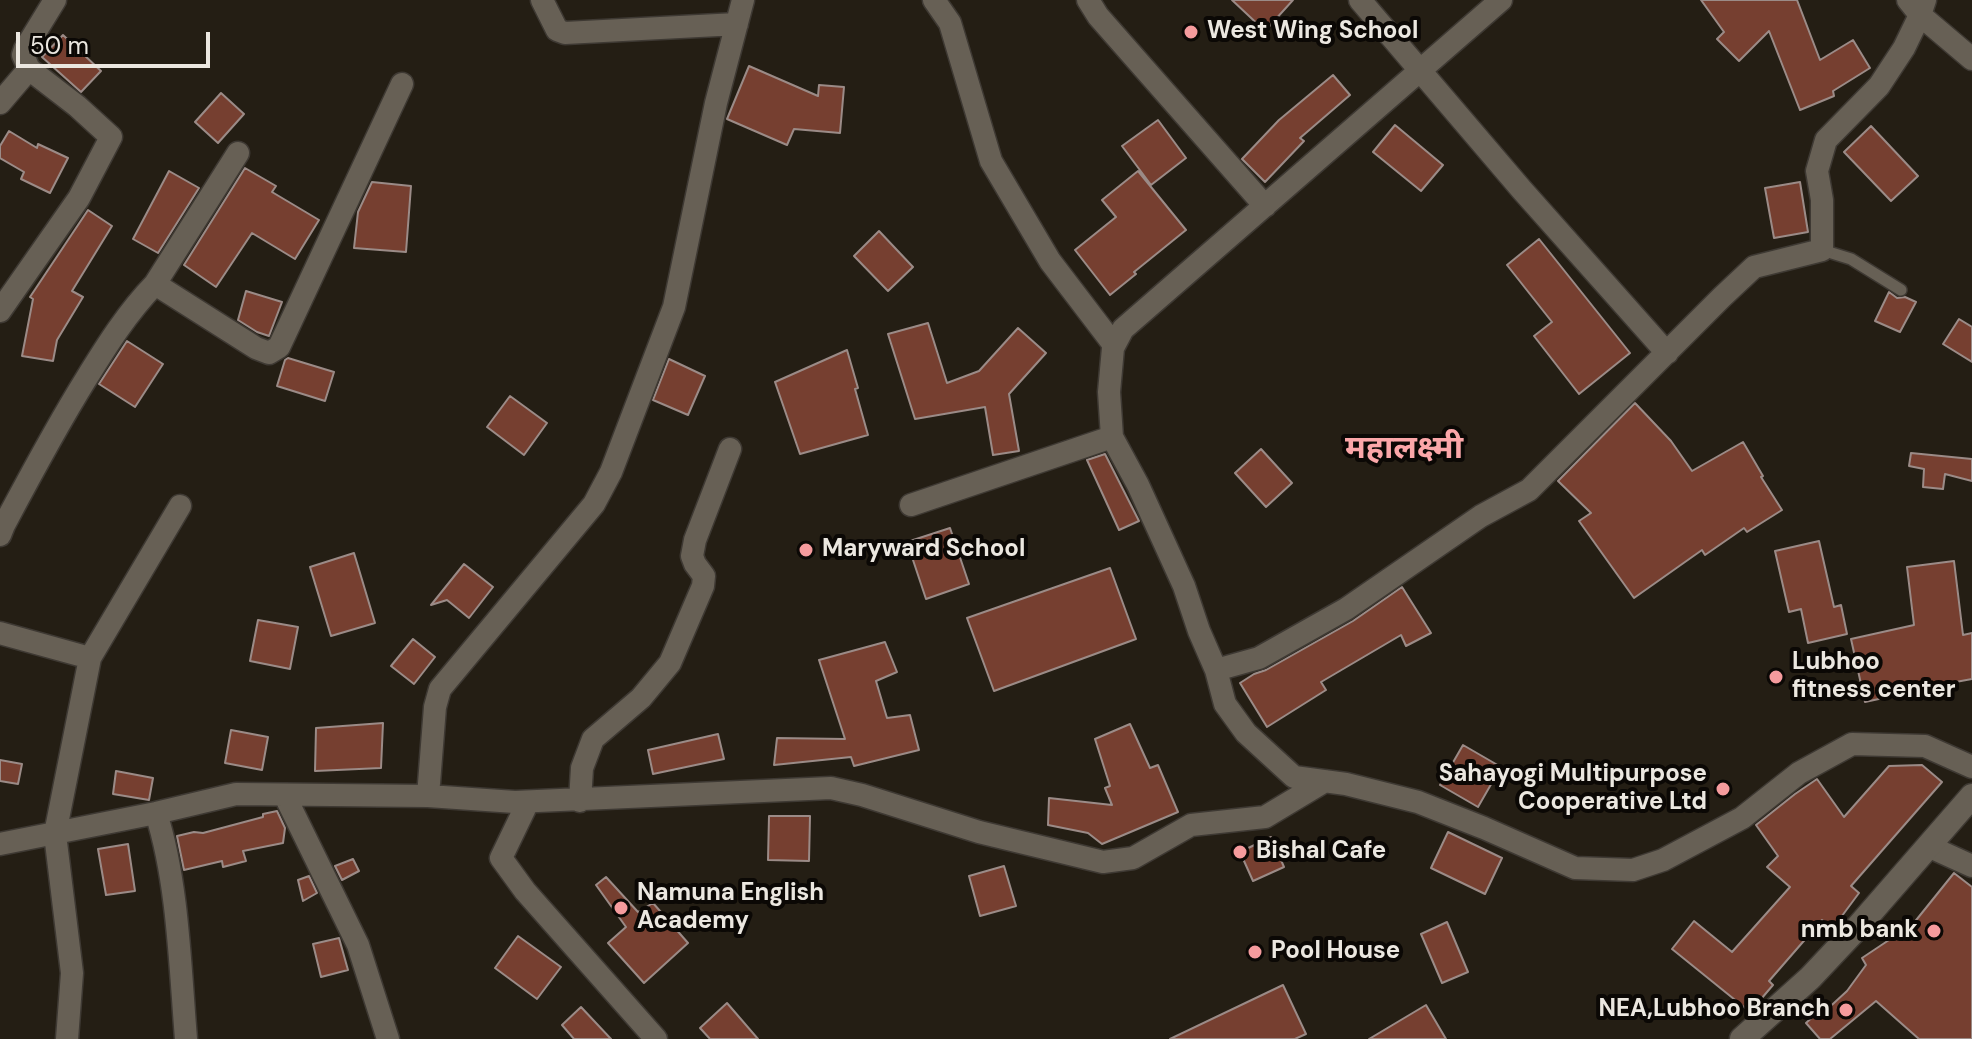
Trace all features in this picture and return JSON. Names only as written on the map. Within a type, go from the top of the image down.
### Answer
[{"type":"main road","points":[[1742,1039],[1810,978],[1972,796]]},
{"type":"street","points":[[0,311],[79,198],[111,137],[29,69],[23,55],[55,0]]},
{"type":"street","points":[[542,0],[557,30],[565,33],[737,24]]},
{"type":"street","points":[[428,796],[435,707],[440,689],[594,504],[611,472],[674,307],[716,103],[743,0]]},
{"type":"street","points":[[934,0],[950,23],[991,161],[1050,261],[1114,345]]},
{"type":"street","points":[[1088,0],[1098,16],[1265,206]]},
{"type":"street","points":[[1360,0],[1522,190],[1667,353]]},
{"type":"street","points":[[1501,0],[1123,329],[1114,345],[1109,392],[1112,437],[1138,485],[1184,586],[1216,670],[1225,704],[1246,733],[1294,777],[1346,784],[1418,802],[1575,868],[1633,870],[1663,860],[1742,818],[1799,773],[1852,744],[1925,746],[1972,767]]},
{"type":"street","points":[[1216,670],[1259,658],[1346,609],[1481,516],[1529,490],[1754,267],[1822,250],[1822,200],[1817,171],[1826,140],[1879,86],[1904,48],[1918,5],[1972,59]]},
{"type":"street","points":[[0,103],[29,69]]},
{"type":"street","points":[[155,284],[256,348],[269,353],[279,347],[402,84]]},
{"type":"street","points":[[0,535],[54,431],[116,329],[155,284],[238,153]]},
{"type":"street","points":[[911,505],[1112,437]]},
{"type":"street","points":[[580,801],[582,768],[593,739],[641,698],[670,663],[687,624],[704,576],[692,556],[695,540],[730,449]]},
{"type":"street","points":[[67,1039],[72,973],[55,834],[90,658],[180,506]]},
{"type":"street","points":[[0,633],[90,658]]},
{"type":"street","points":[[0,844],[236,794],[428,796],[528,802],[831,788],[979,832],[1103,862],[1133,858],[1191,825],[1265,817],[1325,781]]},
{"type":"street","points":[[285,796],[358,945],[388,1039]]},
{"type":"street","points":[[528,802],[501,858],[525,891],[656,1039]]},
{"type":"street","points":[[156,813],[169,863],[186,1039]]},
{"type":"street","points":[[1928,846],[1972,866]]},
{"type":"lane","points":[[1822,250],[1851,259],[1901,290]]},
{"type":"building","points":[[1232,0],[1293,0],[1265,31]]},
{"type":"building","points":[[1701,0],[1797,0],[1820,60],[1853,40],[1870,68],[1833,91],[1834,96],[1800,110],[1769,31],[1739,61],[1717,39],[1724,32]]},
{"type":"building","points":[[63,35],[101,71],[81,92],[42,57]]},
{"type":"building","points":[[749,66],[818,96],[819,85],[844,87],[840,133],[794,129],[787,145],[727,119]]},
{"type":"building","points":[[1333,75],[1350,95],[1300,138],[1304,141],[1265,182],[1242,159],[1279,120]]},
{"type":"building","points":[[221,93],[244,114],[218,143],[195,122]]},
{"type":"building","points":[[1158,120],[1186,158],[1151,185],[1122,146]]},
{"type":"building","points":[[1395,125],[1443,165],[1421,191],[1373,152]]},
{"type":"building","points":[[1871,126],[1918,176],[1891,201],[1844,152]]},
{"type":"building","points":[[9,131],[37,148],[38,144],[68,158],[50,193],[21,179],[24,172],[0,158],[0,146]]},
{"type":"building","points":[[245,168],[276,186],[272,192],[319,220],[295,259],[252,233],[216,287],[184,265]]},
{"type":"building","points":[[169,171],[199,188],[158,253],[133,239]]},
{"type":"building","points":[[1138,171],[1186,230],[1110,295],[1075,250],[1116,217],[1102,200]]},
{"type":"building","points":[[372,182],[411,186],[406,252],[354,248],[358,212]]},
{"type":"building","points":[[1800,182],[1808,232],[1774,238],[1765,188]]},
{"type":"building","points":[[88,210],[112,226],[72,291],[83,297],[57,340],[53,361],[22,356],[33,299],[30,297]]},
{"type":"building","points":[[879,231],[913,267],[888,291],[854,256]]},
{"type":"building","points":[[1539,239],[1630,353],[1579,394],[1534,336],[1552,322],[1507,265]]},
{"type":"building","points":[[246,291],[282,302],[269,336],[238,320]]},
{"type":"building","points":[[1889,292],[1897,298],[1905,297],[1916,302],[1900,332],[1875,321]]},
{"type":"building","points":[[1959,319],[1972,327],[1972,362],[1943,344]]},
{"type":"building","points":[[928,323],[947,383],[979,371],[1018,328],[1046,353],[1009,394],[1019,451],[993,455],[985,407],[915,419],[888,334]]},
{"type":"building","points":[[127,341],[163,364],[135,407],[99,384]]},
{"type":"building","points":[[847,350],[868,435],[800,454],[775,382]]},
{"type":"building","points":[[288,358],[334,372],[325,401],[277,386]]},
{"type":"building","points":[[669,359],[705,376],[688,415],[653,400]]},
{"type":"building","points":[[510,396],[547,423],[524,455],[487,427]]},
{"type":"building","points":[[1635,403],[1671,441],[1692,471],[1743,442],[1782,510],[1747,532],[1744,528],[1705,555],[1702,550],[1634,598],[1579,521],[1591,513],[1558,481]]},
{"type":"building","points":[[1261,449],[1292,483],[1266,507],[1235,473]]},
{"type":"building","points":[[1911,453],[1972,459],[1972,481],[1945,474],[1943,489],[1923,487],[1924,469],[1909,466]]},
{"type":"building","points":[[1105,454],[1139,521],[1119,530],[1087,460]]},
{"type":"building","points":[[950,528],[969,584],[926,599],[907,542]]},
{"type":"building","points":[[1819,541],[1834,607],[1841,605],[1847,634],[1808,643],[1801,609],[1789,612],[1775,551]]},
{"type":"building","points":[[354,553],[375,623],[331,636],[310,567]]},
{"type":"building","points":[[1954,561],[1963,635],[1972,633],[1972,679],[1865,702],[1851,639],[1914,625],[1907,567]]},
{"type":"building","points":[[464,564],[493,587],[469,618],[447,600],[431,605]]},
{"type":"building","points":[[1110,568],[1136,639],[994,691],[967,618]]},
{"type":"building","points":[[1402,587],[1431,633],[1406,646],[1401,635],[1321,682],[1326,690],[1267,727],[1240,683],[1353,621]]},
{"type":"building","points":[[258,620],[298,627],[290,669],[250,661]]},
{"type":"building","points":[[413,639],[435,657],[414,684],[391,666]]},
{"type":"building","points":[[885,642],[897,672],[876,681],[887,718],[910,715],[919,750],[854,766],[851,757],[774,765],[777,738],[845,739],[819,660]]},
{"type":"building","points":[[383,723],[381,768],[315,771],[316,728]]},
{"type":"building","points":[[1130,724],[1150,768],[1158,765],[1178,812],[1102,844],[1088,833],[1048,825],[1049,798],[1112,805],[1105,788],[1110,786],[1095,739]]},
{"type":"building","points":[[231,730],[268,737],[262,770],[225,763]]},
{"type":"building","points":[[718,734],[724,759],[653,774],[648,750]]},
{"type":"building","points":[[1463,745],[1501,767],[1478,807],[1440,785]]},
{"type":"building","points":[[0,760],[22,764],[18,784],[0,781]]},
{"type":"building","points":[[1922,765],[1942,782],[1851,886],[1859,893],[1833,928],[1822,920],[1769,981],[1773,985],[1750,1012],[1672,949],[1694,921],[1732,952],[1790,887],[1767,867],[1778,856],[1756,825],[1795,794],[1817,779],[1844,817],[1889,766]]},
{"type":"building","points":[[116,771],[153,778],[149,800],[113,794]]},
{"type":"building","points":[[277,811],[285,828],[283,843],[243,851],[246,861],[223,867],[222,861],[184,870],[177,836],[203,833]]},
{"type":"building","points":[[769,816],[810,816],[809,861],[768,860]]},
{"type":"building","points":[[1448,832],[1502,858],[1485,894],[1431,868]]},
{"type":"building","points":[[1271,837],[1284,867],[1253,881],[1240,852]]},
{"type":"building","points":[[128,844],[135,891],[106,895],[98,849]]},
{"type":"building","points":[[353,859],[359,871],[342,880],[335,866]]},
{"type":"building","points":[[1004,866],[1016,906],[980,916],[969,876]]},
{"type":"building","points":[[1954,873],[1972,887],[1972,1039],[1919,1039],[1876,1001],[1830,1039],[1820,1039],[1806,1023],[1817,1013],[1822,1014],[1847,991],[1866,965],[1862,958],[1913,924]]},
{"type":"building","points":[[309,876],[317,893],[303,901],[298,880]]},
{"type":"building","points":[[606,877],[638,912],[653,903],[688,943],[644,983],[608,943],[626,927],[596,885]]},
{"type":"building","points":[[1447,922],[1468,972],[1442,983],[1421,934]]},
{"type":"building","points":[[518,936],[561,967],[537,999],[495,968]]},
{"type":"building","points":[[339,938],[348,970],[321,977],[313,944]]},
{"type":"building","points":[[1283,985],[1306,1034],[1295,1039],[1170,1039]]},
{"type":"building","points":[[727,1003],[758,1039],[710,1039],[700,1028]]},
{"type":"building","points":[[1426,1005],[1446,1039],[1369,1039]]},
{"type":"building","points":[[581,1007],[611,1039],[574,1039],[562,1025]]},
{"type":"place","name":"West Wing School","points":[[1191,32]]},
{"type":"place","name":"Maryward School","points":[[806,550]]},
{"type":"place","name":"Lubhoo fitness center","points":[[1776,677]]},
{"type":"place","name":"Sahayogi Multipurpose Cooperative Ltd","points":[[1723,789]]},
{"type":"place","name":"Bishal Cafe","points":[[1240,852]]},
{"type":"place","name":"Namuna English Academy","points":[[621,908]]},
{"type":"place","name":"nmb bank","points":[[1934,931]]},
{"type":"place","name":"Pool House","points":[[1255,952]]},
{"type":"place","name":"NEA,Lubhoo Branch","points":[[1846,1010]]},
{"type":"district","name":"महालक्ष्मी","points":[[1404,450]]}]
